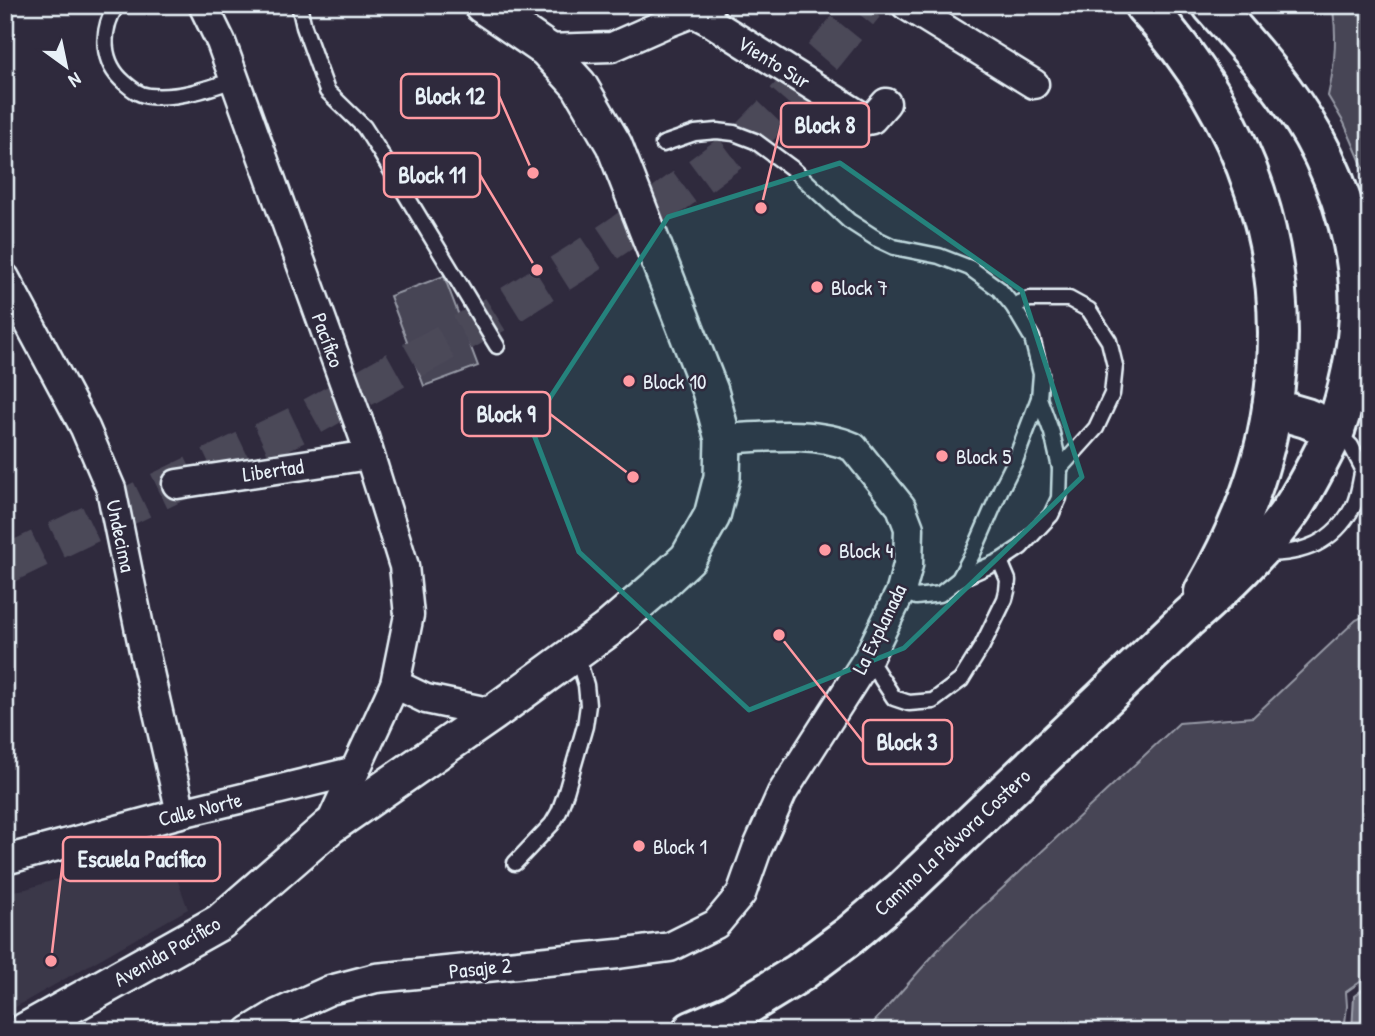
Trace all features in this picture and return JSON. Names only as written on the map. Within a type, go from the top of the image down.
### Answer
[{"type":"main road","name":"Camino La Pólvora Costero","points":[[1144,5],[1187,56],[1207,86],[1236,141],[1255,188],[1266,228],[1277,310],[1272,408],[1262,455],[1247,501],[1225,551],[1186,620]]},
{"type":"main road","name":"Camino La Pólvora Costero","points":[[692,1031],[732,1014],[799,973],[871,917],[938,858],[1256,555],[1291,510],[1335,430],[1350,383],[1360,314],[1354,252],[1341,198],[1313,135],[1293,105],[1212,5]]},
{"type":"main road","points":[[1272,408],[1335,430]]},
{"type":"street","name":"Pacífico","points":[[203,5],[234,80],[369,455],[404,566],[409,615],[395,684],[329,827]]},
{"type":"street","points":[[329,827],[607,630],[658,586],[688,558],[712,516],[722,477],[723,439],[709,391],[614,145],[579,85],[546,49],[482,5]]},
{"type":"street","points":[[906,5],[1034,84]]},
{"type":"street","name":"Viento Sur","points":[[546,49],[611,47],[664,14],[703,9],[711,22],[867,120],[886,103]]},
{"type":"street","name":"Undecima","points":[[5,278],[85,428],[111,489],[181,813]]},
{"type":"street","name":"La Explanada","points":[[716,924],[741,894],[757,849],[782,793],[868,658],[901,591],[908,565],[909,528],[901,507],[853,447],[842,442],[791,435],[723,439]]},
{"type":"street","name":"Libertad","points":[[177,484],[369,455]]},
{"type":"street","points":[[395,684],[426,699],[493,713]]},
{"type":"street","name":"Calle Norte","points":[[5,860],[181,813],[355,771]]},
{"type":"street","name":"Avenida Pacífico","points":[[25,1031],[220,922],[329,827]]},
{"type":"street","name":"Pasaje 2","points":[[248,1031],[277,1014],[330,990],[376,978],[670,947],[716,924]]},
{"type":"lane","points":[[117,5],[106,30],[104,48],[110,65],[120,79],[134,91],[145,95],[164,96],[191,93],[234,80]]},
{"type":"lane","points":[[299,5],[327,91],[364,127],[497,346]]},
{"type":"lane","points":[[663,144],[695,133],[717,131],[734,133],[755,141],[793,169],[849,221],[894,247],[939,256],[970,268],[999,289],[1013,306],[1032,338],[1041,374],[1039,398],[1015,461],[959,579]]},
{"type":"lane","points":[[1013,306],[1029,299],[1069,299],[1089,310],[1110,341],[1115,366],[1112,394],[1096,428],[1060,468]]},
{"type":"lane","points":[[901,591],[916,597],[940,594],[959,579],[1000,561],[1021,547],[1051,515],[1059,498],[1060,468],[1052,433],[1039,398]]},
{"type":"lane","points":[[1256,555],[1293,553],[1311,548],[1338,528],[1354,505],[1363,468],[1351,446],[1335,430]]},
{"type":"lane","points":[[868,658],[894,698],[909,703],[933,701],[961,680],[982,646],[1007,591],[1008,580],[1000,561]]},
{"type":"lane","points":[[515,863],[552,824],[566,793],[585,726],[588,705],[586,685],[576,652]]},
{"type":"highlighted area","points":[[840,163],[1022,291],[1082,477],[904,648],[749,710],[579,552],[531,427],[668,217]]},
{"type":"shaded area","points":[[1332,5],[1370,5],[1370,183],[1344,123],[1328,96],[1335,51]]},
{"type":"shaded area","points":[[444,276],[478,366],[424,386],[390,296]]},
{"type":"shaded area","points":[[1370,613],[1370,975],[1346,992],[1344,1031],[866,1031],[945,942],[1179,723],[1253,717],[1356,620]]},
{"type":"shaded area","points":[[165,845],[188,909],[5,1013],[5,892],[26,889]]},
{"type":"water","points":[[1370,984],[1370,1031],[1352,1031],[1354,996]]},
{"type":"tunnel","points":[[5,565],[297,425],[494,315],[580,261],[746,141],[783,103],[865,5]]},
{"type":"place","name":"Block 12","points":[[533,173]]},
{"type":"place","name":"Block 8","points":[[761,208]]},
{"type":"place","name":"Block 11","points":[[537,270]]},
{"type":"place","name":"Block 7","points":[[817,287]]},
{"type":"place","name":"Block 10","points":[[629,381]]},
{"type":"place","name":"Block 5","points":[[942,456]]},
{"type":"place","name":"Block 9","points":[[633,477]]},
{"type":"place","name":"Block 4","points":[[825,550]]},
{"type":"place","name":"Block 3","points":[[779,635]]},
{"type":"place","name":"Block 1","points":[[639,846]]},
{"type":"place","name":"Escuela Pacífico","points":[[51,961]]}]
